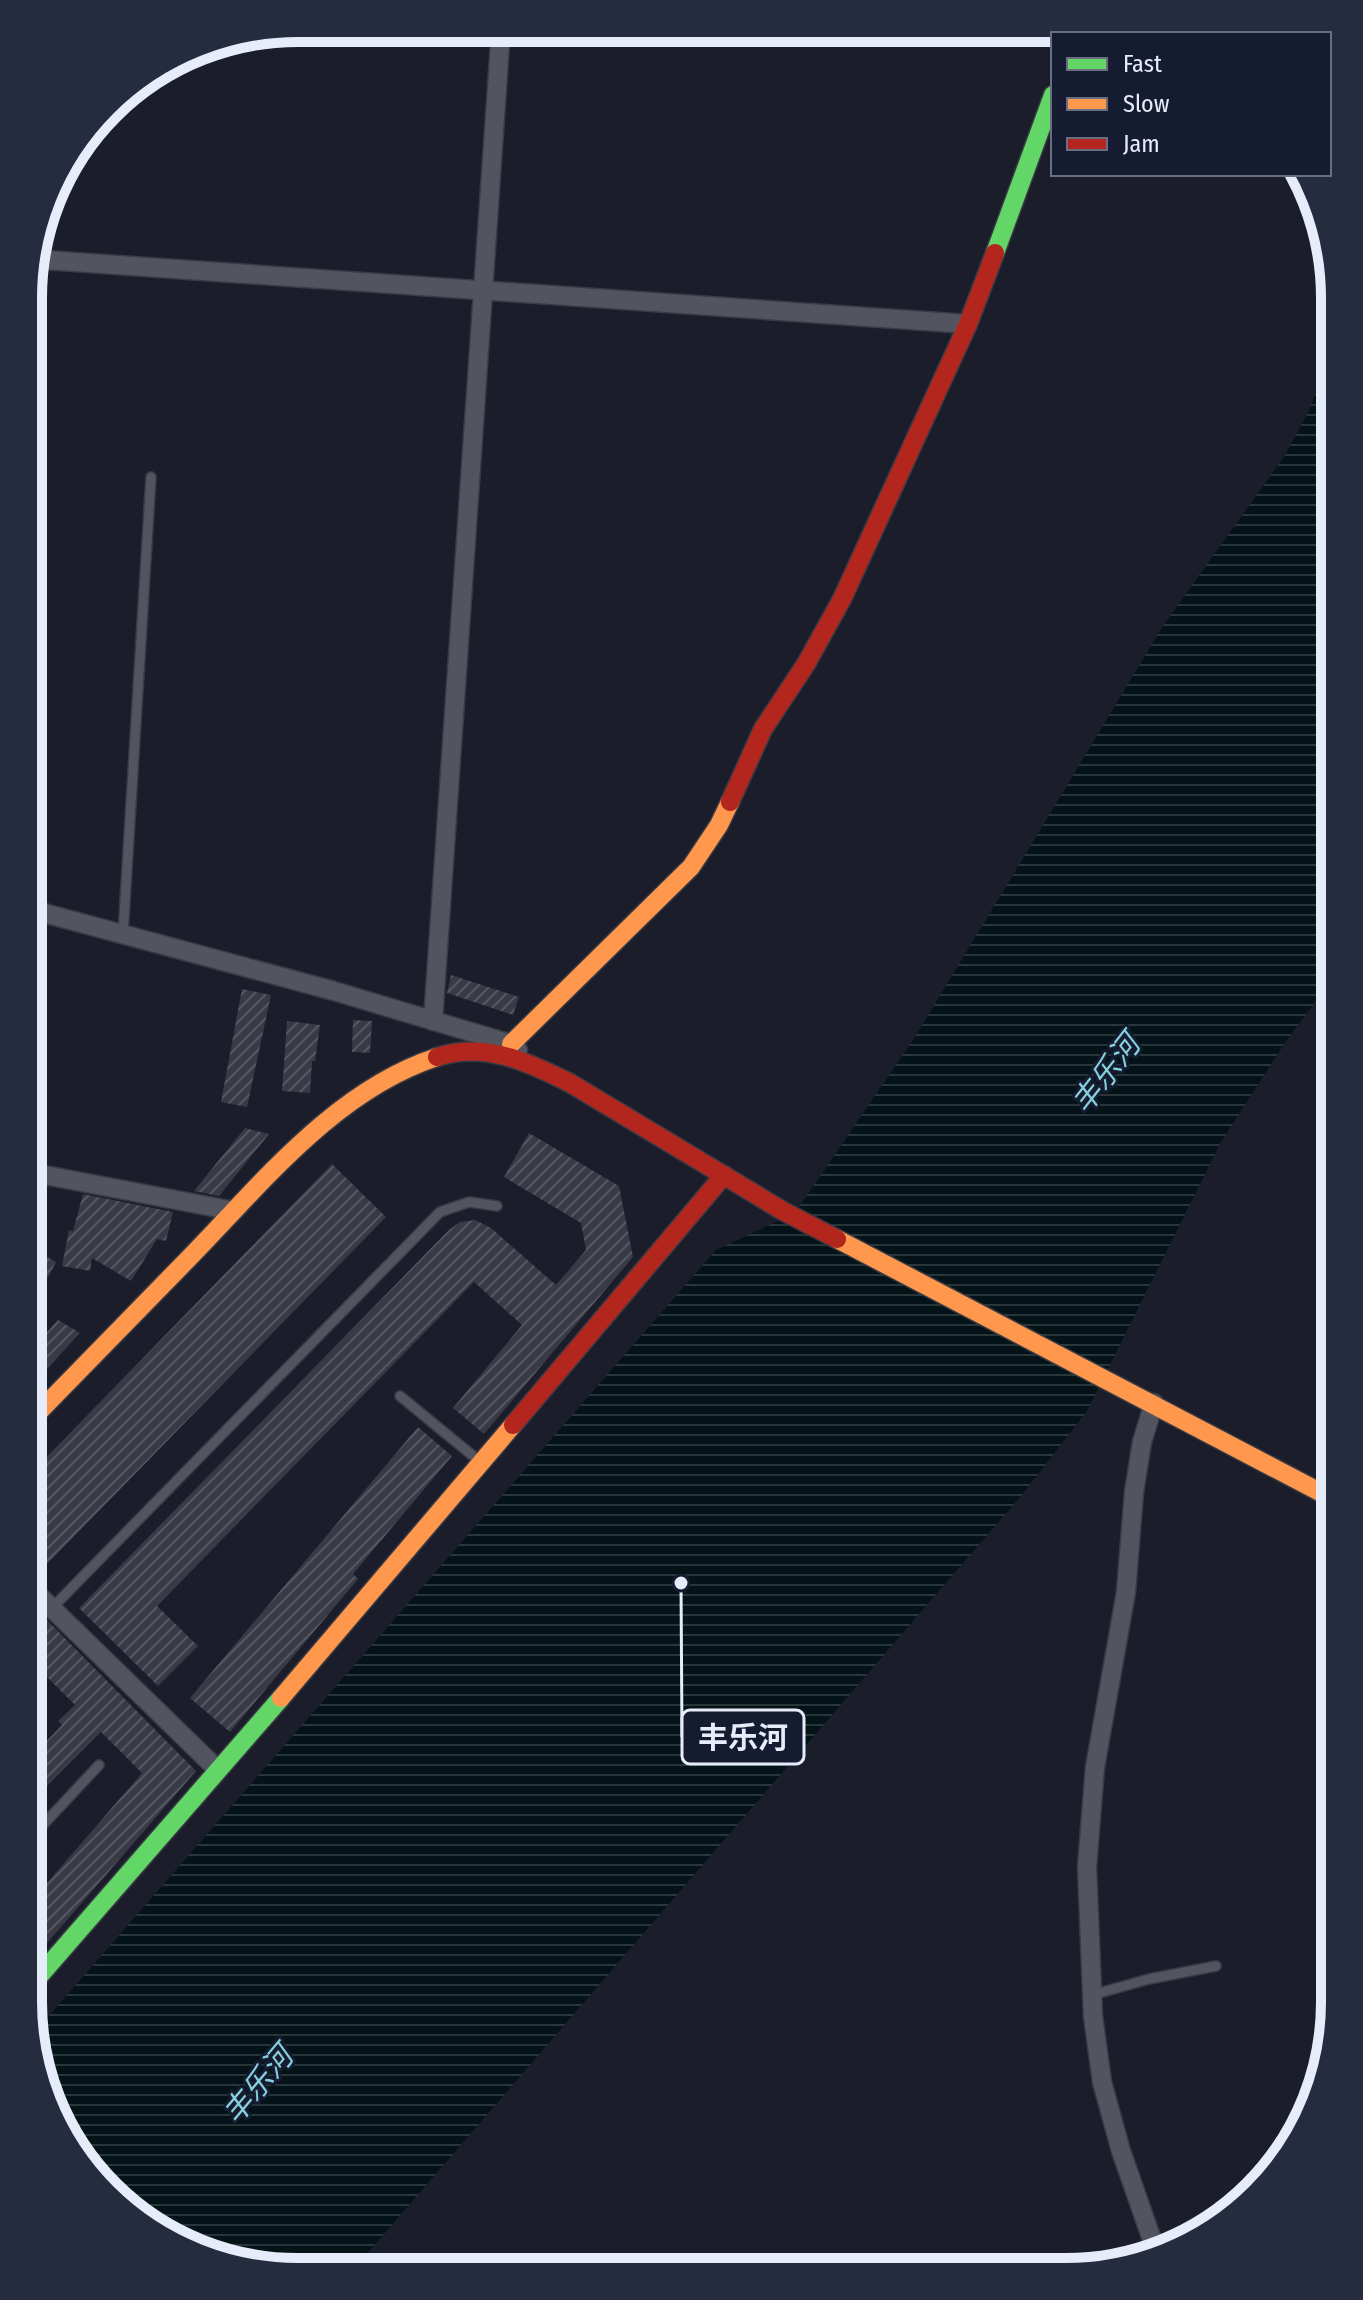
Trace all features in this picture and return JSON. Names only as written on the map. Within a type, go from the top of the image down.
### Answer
[{"type":"street","points":[[433,1021],[500,43]]},
{"type":"street","points":[[511,1044],[691,867],[719,825],[763,729],[806,664],[842,599],[968,324],[1051,100]]},
{"type":"street","points":[[45,260],[968,324]]},
{"type":"street","points":[[42,912],[511,1044],[535,1066]]},
{"type":"street","points":[[42,1409],[282,1162],[339,1113],[415,1065],[452,1052],[471,1051],[501,1054],[570,1083],[783,1211],[1320,1492]]},
{"type":"street","points":[[42,1174],[234,1211]]},
{"type":"street","points":[[42,1973],[481,1463],[724,1175]]},
{"type":"street","points":[[1153,2242],[1110,2116],[1096,2049],[1087,1867],[1095,1767],[1126,1592],[1138,1467],[1154,1403]]},
{"type":"street","points":[[42,1598],[218,1770]]},
{"type":"lane","points":[[123,934],[151,477]]},
{"type":"lane","points":[[52,1608],[440,1212],[469,1202],[497,1206]]},
{"type":"lane","points":[[400,1396],[481,1463]]},
{"type":"lane","points":[[42,1826],[99,1765]]},
{"type":"lane","points":[[1092,1995],[1149,1979],[1216,1966]]},
{"type":"water","points":[[1321,379],[1321,995],[1286,1041],[1221,1142],[1087,1411],[1021,1496],[363,2258],[264,2256],[200,2239],[170,2224],[117,2183],[76,2130],[56,2084],[47,2052],[43,2022],[716,1250],[795,1213],[915,1037],[1165,623],[1284,457],[1309,411]]},
{"type":"building","points":[[451,975],[519,997],[513,1015],[447,993]]},
{"type":"building","points":[[242,989],[271,995],[247,1107],[221,1102]]},
{"type":"building","points":[[353,1020],[372,1021],[370,1053],[352,1052]]},
{"type":"building","points":[[287,1021],[320,1025],[315,1061],[312,1061],[310,1093],[282,1091]]},
{"type":"building","points":[[245,1128],[269,1134],[219,1196],[194,1191]]},
{"type":"building","points":[[529,1133],[619,1186],[633,1257],[484,1434],[453,1408],[522,1325],[474,1282],[157,1606],[198,1646],[158,1686],[79,1608],[449,1230],[460,1222],[475,1220],[491,1228],[556,1285],[586,1250],[581,1223],[504,1177]]},
{"type":"building","points":[[332,1164],[386,1217],[44,1567],[42,1462]]},
{"type":"building","points":[[83,1194],[173,1212],[166,1241],[157,1239],[131,1281],[92,1258],[90,1271],[62,1266],[69,1230],[73,1231]]},
{"type":"building","points":[[42,1254],[56,1262],[42,1288]]},
{"type":"building","points":[[58,1320],[80,1333],[42,1374],[42,1338]]},
{"type":"building","points":[[418,1427],[452,1456],[353,1574],[358,1579],[230,1732],[190,1698]]},
{"type":"building","points":[[42,1615],[196,1771],[42,1949],[42,1889],[142,1773],[101,1732],[42,1791],[42,1746],[62,1725],[58,1721],[75,1705],[42,1672]]},
{"type":"traffic: fast","points":[[995,253],[1051,100]]},
{"type":"traffic: fast","points":[[42,1973],[281,1698]]},
{"type":"traffic: slow","points":[[511,1044],[691,867],[719,825],[730,802]]},
{"type":"traffic: slow","points":[[42,1409],[303,1141],[366,1092],[400,1072],[437,1057]]},
{"type":"traffic: slow","points":[[837,1239],[1320,1492]]},
{"type":"traffic: slow","points":[[281,1698],[513,1425]]},
{"type":"traffic: jam","points":[[730,802],[763,729],[806,664],[842,599],[968,324],[995,253]]},
{"type":"traffic: jam","points":[[437,1057],[472,1051],[505,1056],[538,1068],[570,1083],[783,1211],[837,1239]]},
{"type":"traffic: jam","points":[[513,1425],[724,1175]]},
{"type":"place","name":"丰乐河","points":[[681,1583]]}]
